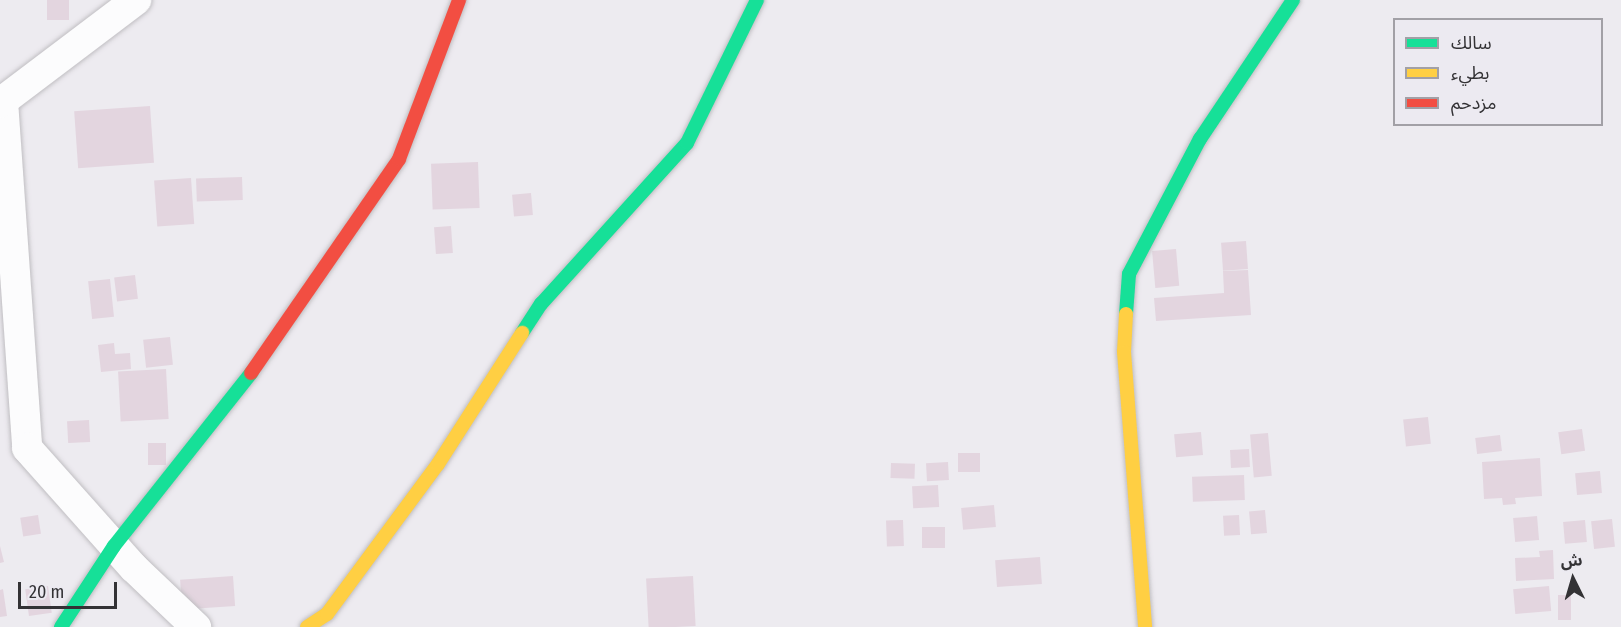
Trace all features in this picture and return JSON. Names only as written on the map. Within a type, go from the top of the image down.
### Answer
[{"type":"street","points":[[136,0],[2,102],[27,448],[114,546],[196,627]]},
{"type":"street","points":[[61,627],[114,546],[265,355],[399,159],[459,0]]},
{"type":"street","points":[[307,627],[327,614],[438,464],[542,304],[687,143],[757,0]]},
{"type":"street","points":[[1145,627],[1124,352],[1129,274],[1200,139],[1293,0]]},
{"type":"building","points":[[47,0],[69,0],[69,20],[47,20]]},
{"type":"building","points":[[150,106],[154,163],[78,168],[74,111]]},
{"type":"building","points":[[478,162],[480,208],[433,210],[431,164]]},
{"type":"building","points":[[242,177],[243,200],[197,202],[196,179]]},
{"type":"building","points":[[191,178],[194,224],[157,226],[154,181]]},
{"type":"building","points":[[531,193],[533,215],[514,217],[512,195]]},
{"type":"building","points":[[451,226],[453,253],[436,254],[434,227]]},
{"type":"building","points":[[1246,241],[1248,269],[1223,271],[1221,243]]},
{"type":"building","points":[[1176,249],[1179,286],[1155,288],[1152,251]]},
{"type":"building","points":[[1248,270],[1251,315],[1156,321],[1154,298],[1224,293],[1223,271]]},
{"type":"building","points":[[135,275],[138,299],[117,301],[114,278]]},
{"type":"building","points":[[110,279],[114,317],[92,319],[88,281]]},
{"type":"building","points":[[170,337],[173,365],[146,368],[143,340]]},
{"type":"building","points":[[114,343],[115,354],[130,353],[131,369],[101,372],[98,345]]},
{"type":"building","points":[[166,369],[169,419],[121,421],[118,372]]},
{"type":"building","points":[[1428,417],[1431,444],[1406,446],[1403,420]]},
{"type":"building","points":[[89,420],[90,442],[68,443],[67,421]]},
{"type":"building","points":[[1582,429],[1585,451],[1561,454],[1558,432]]},
{"type":"building","points":[[1201,432],[1203,455],[1176,457],[1174,434]]},
{"type":"building","points":[[1268,433],[1272,476],[1254,477],[1250,435]]},
{"type":"building","points":[[1500,435],[1502,451],[1477,454],[1475,438]]},
{"type":"building","points":[[148,443],[166,443],[166,465],[148,465]]},
{"type":"building","points":[[1249,449],[1250,467],[1231,468],[1230,450]]},
{"type":"building","points":[[958,453],[980,453],[980,472],[958,472]]},
{"type":"building","points":[[1540,458],[1542,496],[1515,498],[1516,504],[1503,505],[1502,498],[1484,499],[1482,462]]},
{"type":"building","points":[[948,462],[949,480],[927,481],[926,463]]},
{"type":"building","points":[[891,463],[915,464],[914,479],[890,478]]},
{"type":"building","points":[[1600,471],[1602,493],[1577,495],[1575,473]]},
{"type":"building","points":[[1244,475],[1245,500],[1193,502],[1192,477]]},
{"type":"building","points":[[938,485],[939,507],[913,508],[912,486]]},
{"type":"building","points":[[994,505],[996,527],[963,530],[961,508]]},
{"type":"building","points":[[1265,510],[1267,533],[1251,534],[1249,511]]},
{"type":"building","points":[[38,515],[41,534],[23,537],[20,518]]},
{"type":"building","points":[[1239,515],[1240,535],[1224,536],[1223,516]]},
{"type":"building","points":[[1537,516],[1539,540],[1515,542],[1513,518]]},
{"type":"building","points":[[1612,519],[1615,547],[1594,549],[1591,521]]},
{"type":"building","points":[[903,520],[904,546],[887,547],[886,521]]},
{"type":"building","points":[[1585,520],[1587,542],[1565,544],[1563,522]]},
{"type":"building","points":[[922,527],[945,527],[945,548],[922,548]]},
{"type":"building","points":[[0,546],[4,562],[0,563]]},
{"type":"building","points":[[1553,550],[1554,579],[1516,581],[1515,558],[1540,557],[1539,551]]},
{"type":"building","points":[[1040,557],[1042,584],[997,587],[995,560]]},
{"type":"building","points":[[233,576],[235,606],[182,610],[180,580]]},
{"type":"building","points":[[693,576],[696,626],[649,627],[646,578]]},
{"type":"building","points":[[48,586],[52,613],[29,616],[25,589]]},
{"type":"building","points":[[1549,586],[1551,611],[1515,614],[1513,589]]},
{"type":"building","points":[[3,589],[7,616],[0,617],[0,590]]},
{"type":"building","points":[[1558,595],[1571,595],[1571,620],[1558,620]]},
{"type":"traffic: fast","points":[[522,333],[541,304],[687,143],[757,0]]},
{"type":"traffic: fast","points":[[1126,314],[1129,274],[1200,139],[1293,0]]},
{"type":"traffic: fast","points":[[61,627],[114,546],[251,373]]},
{"type":"traffic: slow","points":[[1126,314],[1124,352],[1145,627]]},
{"type":"traffic: slow","points":[[307,627],[327,614],[438,464],[522,333]]},
{"type":"traffic: jam","points":[[251,373],[399,159],[459,0]]}]
